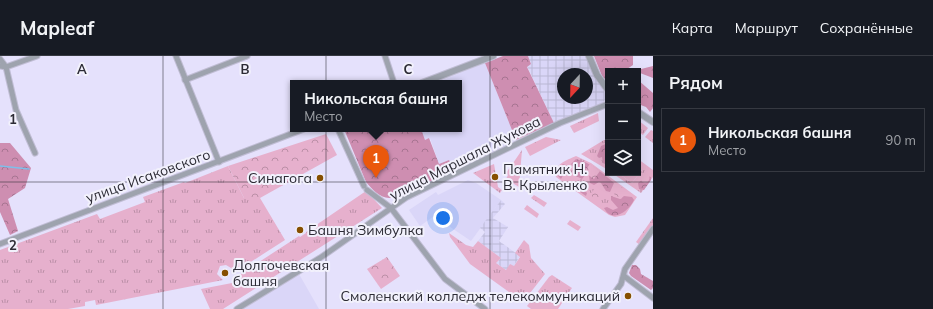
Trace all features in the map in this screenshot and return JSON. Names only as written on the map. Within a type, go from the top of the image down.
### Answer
[{"type":"street","points":[[3,67],[37,56]]},
{"type":"street","points":[[176,56],[219,162]]},
{"type":"street","points":[[185,80],[247,56]]},
{"type":"street","points":[[385,56],[393,80]]},
{"type":"street","points":[[430,80],[493,56]]},
{"type":"street","points":[[589,56],[597,75],[605,86]]},
{"type":"street","points":[[0,59],[16,110],[35,153]]},
{"type":"street","name":"улица Маршала Жукова","points":[[237,309],[320,258],[407,198],[463,169],[560,123],[605,105]]},
{"type":"street","points":[[641,114],[653,122]]},
{"type":"street","name":"улица Исаковского","points":[[0,244],[296,132]]},
{"type":"street","points":[[339,132],[366,188],[391,208],[439,274],[485,309]]},
{"type":"street","points":[[603,309],[621,284],[625,269],[653,229]]},
{"type":"street","points":[[624,276],[653,298]]},
{"type":"shaded area","points":[[528,56],[586,56],[591,68],[557,68],[557,104],[593,104],[593,72],[605,93],[605,100],[602,103],[554,123],[527,66],[531,64]]},
{"type":"shaded area","points":[[485,63],[516,140],[454,169],[449,160],[439,164],[430,138],[425,140],[422,132],[462,132],[462,80],[442,80]]},
{"type":"shaded area","points":[[468,180],[476,183],[501,200],[471,241],[434,216],[420,226],[409,210],[436,192],[438,195]]},
{"type":"shaded area","points":[[501,200],[505,204],[493,218],[508,227],[499,241],[520,256],[514,266],[506,270],[496,263],[501,258],[478,241],[485,232],[480,228]]},
{"type":"shaded area","points":[[299,274],[319,309],[243,309]]},
{"type":"green space","points":[[503,56],[528,56],[531,64],[527,67],[554,123],[516,140],[485,63]]},
{"type":"green space","points":[[594,56],[633,56],[633,65],[628,68],[605,68],[605,80],[602,76]]},
{"type":"green space","points":[[653,66],[653,78],[641,73],[641,69]]},
{"type":"green space","points":[[641,83],[653,93],[653,108],[650,112],[646,107],[641,105]]},
{"type":"green space","points":[[598,113],[599,121],[574,133],[570,126]]},
{"type":"green space","points":[[641,122],[648,128],[643,135],[641,134]]},
{"type":"green space","points":[[651,130],[653,131],[653,143],[645,137]]},
{"type":"green space","points":[[345,132],[422,132],[425,140],[429,138],[439,164],[449,160],[454,169],[402,195],[389,198],[379,195],[366,182]]},
{"type":"green space","points":[[326,134],[337,155],[260,198],[244,198],[228,166]]},
{"type":"green space","points":[[546,137],[561,140],[530,156],[525,147]]},
{"type":"green space","points":[[605,140],[605,168],[581,154]]},
{"type":"green space","points":[[0,143],[10,143],[31,168],[25,188],[8,199],[18,231],[10,235],[0,212]]},
{"type":"green space","points":[[605,144],[605,164],[603,163],[602,157],[599,158],[597,156],[601,146]]},
{"type":"green space","points":[[522,150],[519,187],[506,179],[508,175],[506,173]]},
{"type":"green space","points":[[576,156],[591,163],[605,173],[605,176],[609,176],[637,197],[625,215],[615,217],[609,215],[556,177],[556,169],[565,161]]},
{"type":"green space","points":[[576,159],[601,172],[614,183],[610,192],[606,191],[599,182],[594,185],[590,183],[589,175],[586,174],[582,179],[576,176],[575,169],[571,164]]},
{"type":"green space","points":[[641,161],[653,170],[653,177],[641,193],[616,176],[622,176],[632,183],[637,176],[641,176]]},
{"type":"green space","points":[[494,164],[498,187],[502,190],[500,193],[473,173]]},
{"type":"green space","points":[[563,164],[568,166],[561,179],[557,175],[557,170]]},
{"type":"green space","points":[[590,164],[600,171],[594,179],[584,172]]},
{"type":"green space","points":[[228,166],[244,198],[260,198],[285,240],[232,274],[231,268],[226,265],[220,266],[217,274],[223,280],[96,305],[95,300],[85,302],[85,306],[68,309],[0,309],[0,250],[97,214],[100,219],[145,202],[143,197],[184,182],[185,183]]},
{"type":"green space","points":[[645,173],[649,176],[649,180],[645,183],[640,178]]},
{"type":"green space","points":[[622,176],[637,176],[632,183]]},
{"type":"green space","points":[[647,176],[651,177],[651,180],[644,190],[639,189],[638,183]]},
{"type":"green space","points":[[574,184],[582,188],[587,193],[586,196],[570,185]]},
{"type":"green space","points":[[617,184],[627,191],[621,199],[611,192]]},
{"type":"green space","points":[[596,189],[601,194],[596,199],[591,194]]},
{"type":"green space","points":[[366,191],[382,208],[223,309],[210,309],[201,289],[232,283],[239,275],[299,236],[300,237]]},
{"type":"green space","points":[[534,195],[547,203],[544,207],[531,198]]},
{"type":"green space","points":[[611,196],[620,199],[624,196],[632,197],[634,200],[624,212],[611,215],[607,213],[604,208],[607,207],[613,210],[618,208],[611,200]]},
{"type":"green space","points":[[527,205],[539,214],[537,218],[524,209]]},
{"type":"green space","points":[[653,218],[653,227],[640,245],[636,242]]},
{"type":"green space","points":[[570,220],[581,227],[578,231],[567,224]]},
{"type":"green space","points":[[449,233],[466,245],[473,247],[478,241],[501,258],[496,263],[506,270],[510,264],[514,266],[520,257],[515,253],[524,240],[529,245],[531,258],[545,274],[523,302],[470,264],[450,237]]},
{"type":"green space","points":[[387,257],[400,276],[381,289],[367,269]]},
{"type":"green space","points":[[632,265],[636,265],[640,269],[641,274],[653,281],[653,288],[651,290],[631,276],[629,273]]},
{"type":"green space","points":[[552,275],[572,288],[558,309],[531,309],[527,306]]},
{"type":"waterway","points":[[0,166],[29,169]]},
{"type":"place","name":"Памятник Н. В. Крыленко","points":[[495,177]]},
{"type":"place","name":"Синагога","points":[[320,178]]},
{"type":"place","name":"Никольская башня","points":[[376,178]]},
{"type":"place","name":"Башня Зимбулка","points":[[300,230]]},
{"type":"place","name":"Долгочевская башня","points":[[225,273]]},
{"type":"place","name":"Смоленский колледж телекоммуникаций","points":[[628,296]]}]
